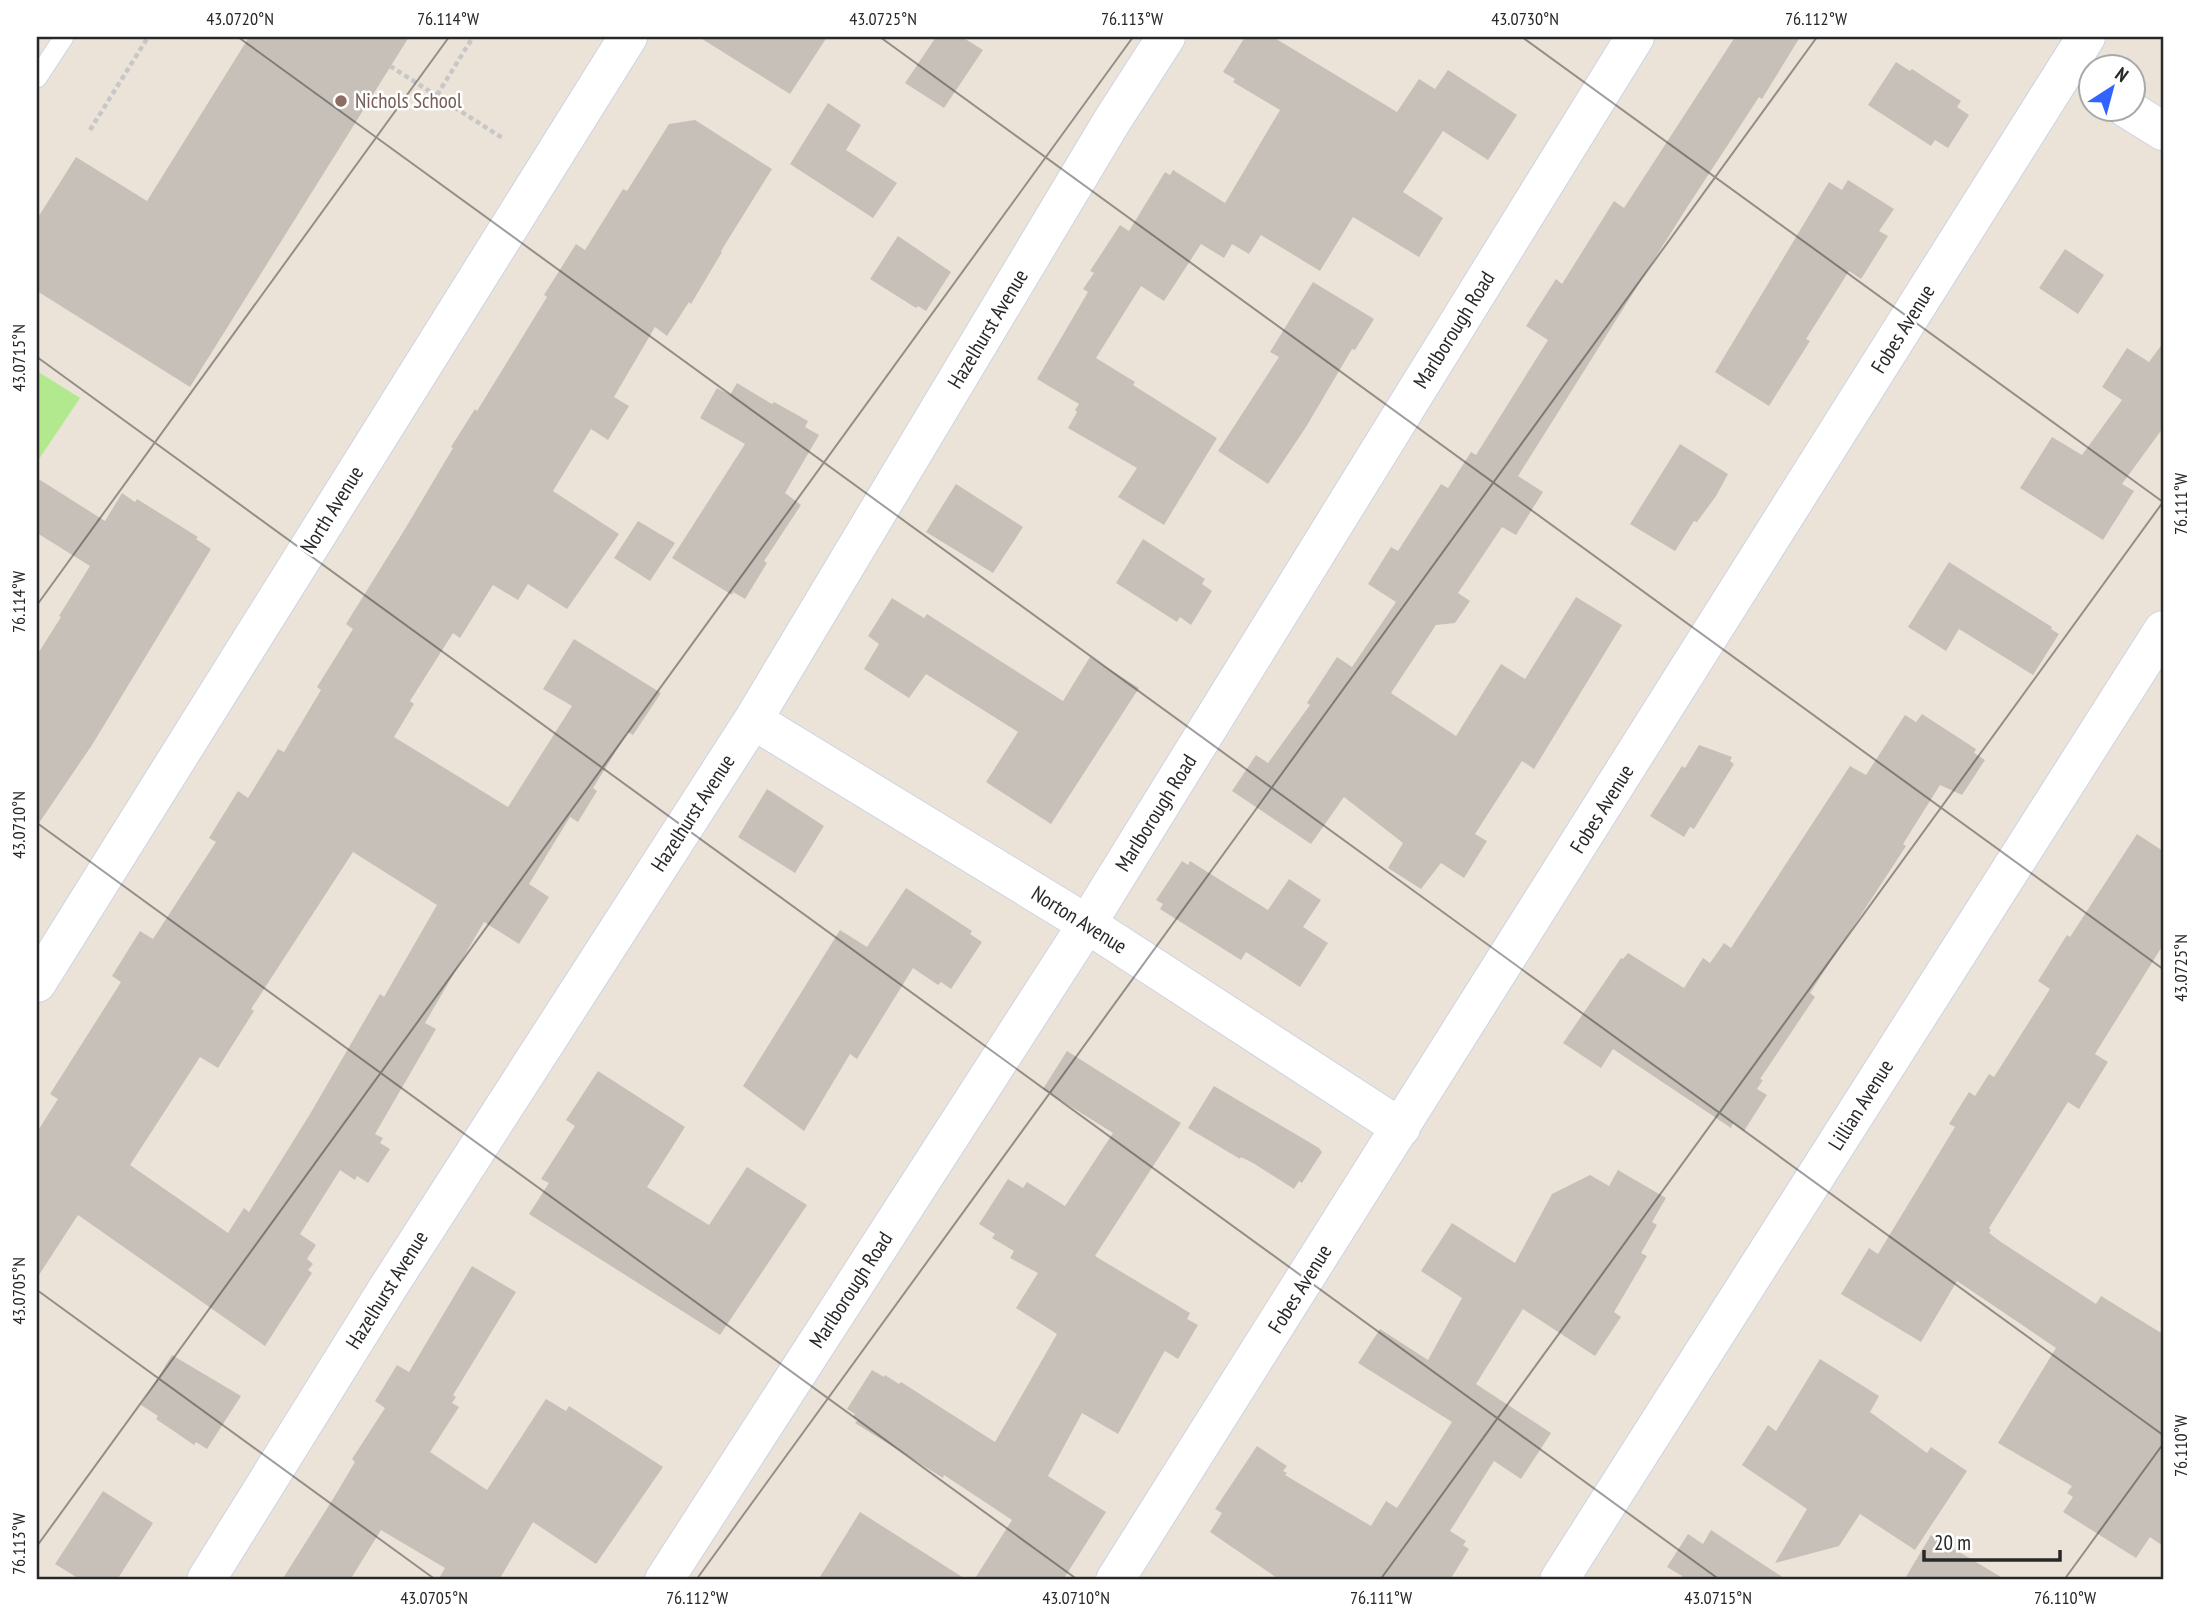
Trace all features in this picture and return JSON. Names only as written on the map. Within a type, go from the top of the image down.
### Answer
[{"type":"street","name":"North Avenue","points":[[37,983],[628,37]]},
{"type":"street","name":"Hazelhurst Avenue","points":[[206,1580],[387,1289],[753,720],[1112,121],[1166,37]]},
{"type":"street","name":"Marlborough Road","points":[[664,1580],[1087,924],[1635,37]]},
{"type":"street","name":"Fobes Avenue","points":[[1115,1580],[1401,1128],[2078,78]]},
{"type":"street","points":[[2148,122],[2163,131]]},
{"type":"street","name":"Lillian Avenue","points":[[1559,1580],[2163,630]]},
{"type":"street","name":"Norton Avenue","points":[[753,720],[1087,924],[1401,1128]]},
{"type":"lane","points":[[37,78],[64,37]]},
{"type":"path","points":[[90,130],[148,37]]},
{"type":"path","points":[[437,95],[474,37]]},
{"type":"path","points":[[390,66],[504,139]]},
{"type":"green space","points":[[37,371],[80,398],[37,462]]},
{"type":"building","points":[[249,37],[409,37],[190,387],[37,291],[37,219],[76,157],[147,201]]},
{"type":"building","points":[[699,37],[827,37],[790,94]]},
{"type":"building","points":[[936,37],[962,37],[983,50],[944,108],[905,83]]},
{"type":"building","points":[[1245,37],[1273,37],[1397,112],[1419,79],[1435,89],[1448,70],[1517,115],[1488,160],[1443,131],[1403,192],[1443,218],[1419,257],[1353,217],[1320,271],[1261,235],[1249,254],[1232,244],[1224,258],[1201,244],[1164,301],[1141,286],[1096,358],[1135,382],[1133,385],[1217,438],[1164,525],[1118,497],[1137,468],[1068,428],[1079,404],[1037,379],[1088,292],[1083,289],[1094,273],[1090,271],[1120,225],[1129,231],[1165,172],[1170,175],[1173,170],[1225,203],[1280,110],[1233,82],[1235,79],[1223,72]]},
{"type":"building","points":[[1735,37],[1800,37],[1762,99],[1759,97],[1684,212],[1518,476],[1543,492],[1516,535],[1502,527],[1458,593],[1470,601],[1455,623],[1436,625],[1391,693],[1456,736],[1501,664],[1525,679],[1576,597],[1622,625],[1534,769],[1522,761],[1475,834],[1487,841],[1464,878],[1441,863],[1421,889],[1388,868],[1403,843],[1344,797],[1311,844],[1232,791],[1256,755],[1268,763],[1310,705],[1307,703],[1337,657],[1352,667],[1396,602],[1368,584],[1391,547],[1398,551],[1441,484],[1448,488],[1471,452],[1476,455],[1548,340],[1526,326],[1556,279],[1562,284],[1614,201],[1624,208]]},
{"type":"building","points":[[1896,62],[1910,71],[1912,69],[1961,101],[1957,107],[1969,115],[1948,148],[1935,140],[1931,146],[1868,105]]},
{"type":"building","points":[[828,103],[861,125],[846,150],[897,183],[873,218],[790,164]]},
{"type":"building","points":[[695,120],[772,169],[691,304],[689,302],[667,336],[655,327],[614,397],[629,406],[608,440],[591,429],[553,491],[619,534],[567,609],[528,584],[518,600],[493,585],[460,638],[453,633],[410,701],[414,704],[394,737],[508,807],[572,706],[543,689],[574,639],[661,693],[633,735],[628,732],[593,788],[597,791],[578,822],[570,817],[529,884],[549,897],[519,944],[484,922],[425,1023],[436,1029],[375,1134],[383,1138],[380,1143],[390,1149],[368,1183],[357,1176],[355,1180],[340,1170],[300,1234],[316,1245],[307,1259],[313,1264],[308,1270],[312,1273],[265,1346],[78,1215],[37,1278],[37,1132],[58,1099],[50,1094],[121,982],[112,976],[140,931],[153,939],[216,842],[209,838],[238,791],[248,798],[278,749],[284,752],[321,690],[317,687],[353,629],[346,624],[405,529],[453,448],[451,447],[475,409],[477,411],[547,297],[544,295],[576,244],[585,250],[623,189],[627,191],[669,124]],"holes":[[[353,852],[437,905],[384,997],[380,994],[249,1212],[244,1208],[228,1233],[130,1165],[200,1057],[218,1068],[254,1011],[251,1009]]]},
{"type":"building","points":[[1848,180],[1894,209],[1879,231],[1888,236],[1861,279],[1849,271],[1806,339],[1810,341],[1769,406],[1715,372],[1829,182],[1842,190]]},
{"type":"building","points":[[898,236],[951,272],[926,311],[918,306],[916,308],[870,279]]},
{"type":"building","points":[[2065,249],[2104,275],[2078,314],[2039,288]]},
{"type":"building","points":[[1313,282],[1374,319],[1355,350],[1352,349],[1306,427],[1268,484],[1218,451],[1279,357],[1270,352]]},
{"type":"building","points":[[2163,343],[2163,428],[2122,484],[2134,491],[2103,540],[2020,488],[2052,437],[2082,455],[2122,400],[2102,387],[2127,348],[2149,362]]},
{"type":"building","points":[[737,383],[808,421],[805,427],[819,435],[785,493],[801,505],[764,561],[767,563],[745,599],[733,592],[732,595],[672,558],[745,444],[700,418],[717,388],[730,395]]},
{"type":"building","points":[[1680,444],[1728,474],[1716,496],[1697,522],[1694,521],[1675,551],[1630,524]]},
{"type":"building","points":[[37,478],[105,521],[122,493],[135,502],[137,499],[198,537],[196,539],[211,549],[92,745],[37,826],[37,655],[90,566],[37,533]]},
{"type":"building","points":[[956,484],[1023,527],[993,573],[926,532]]},
{"type":"building","points":[[638,521],[675,543],[650,581],[614,558]]},
{"type":"building","points":[[1143,539],[1205,579],[1202,584],[1212,591],[1191,625],[1180,617],[1177,622],[1116,583]]},
{"type":"building","points":[[1949,562],[2059,634],[2033,675],[1959,629],[1946,651],[1908,627]]},
{"type":"building","points":[[892,598],[924,618],[927,614],[1063,701],[1090,657],[1139,688],[1051,824],[986,782],[1018,732],[926,674],[909,698],[864,669],[879,644],[868,636]]},
{"type":"building","points":[[1922,714],[1976,749],[1974,753],[1985,760],[1962,795],[1940,785],[1903,844],[1906,846],[1810,993],[1815,997],[1760,1079],[1763,1080],[1757,1089],[1767,1095],[1744,1131],[1733,1123],[1731,1128],[1613,1049],[1601,1068],[1563,1043],[1621,958],[1628,953],[1684,988],[1703,958],[1710,963],[1724,943],[1731,948],[1850,766],[1866,775],[1905,715],[1916,722]]},
{"type":"building","points":[[1699,745],[1732,757],[1730,761],[1734,764],[1694,829],[1690,827],[1684,837],[1650,816]]},
{"type":"building","points":[[767,789],[824,826],[795,873],[738,837]]},
{"type":"building","points":[[2137,834],[2163,851],[2163,945],[2095,1054],[2108,1062],[2079,1109],[2068,1102],[1989,1228],[1989,1233],[2001,1242],[2096,1304],[2101,1296],[2163,1334],[2163,1546],[2150,1537],[2136,1558],[2063,1512],[2073,1497],[2067,1493],[2072,1486],[1998,1443],[2056,1348],[1957,1281],[1921,1342],[1841,1294],[1869,1248],[1878,1254],[1955,1127],[1949,1124],[1969,1092],[1975,1096],[1989,1074],[1994,1077],[2050,989],[2038,981]]},
{"type":"building","points":[[1182,861],[1188,865],[1190,861],[1268,910],[1289,879],[1321,900],[1303,927],[1328,943],[1300,987],[1246,952],[1241,960],[1160,909],[1163,904],[1156,900]]},
{"type":"building","points":[[906,888],[972,931],[970,934],[982,942],[951,989],[941,982],[938,985],[913,968],[857,1059],[850,1054],[804,1131],[743,1086],[840,930],[867,947]]},
{"type":"building","points":[[1067,1051],[1181,1123],[1095,1256],[1190,1313],[1187,1319],[1198,1325],[1178,1359],[1165,1351],[1118,1434],[1082,1413],[1048,1476],[1106,1512],[1063,1580],[974,1580],[1012,1520],[944,1475],[943,1478],[855,1423],[858,1420],[853,1417],[855,1414],[847,1409],[872,1370],[899,1384],[901,1382],[995,1442],[1057,1334],[1016,1308],[1038,1273],[1010,1258],[1014,1251],[992,1238],[995,1234],[979,1224],[1008,1179],[1023,1188],[1027,1182],[1065,1206],[1113,1133],[1043,1089]]},
{"type":"building","points":[[598,1071],[685,1127],[647,1187],[709,1225],[747,1167],[807,1205],[720,1335],[529,1214],[549,1183],[541,1179],[575,1126],[566,1120]]},
{"type":"building","points":[[1214,1086],[1319,1148],[1322,1152],[1302,1183],[1299,1181],[1294,1189],[1188,1128]]},
{"type":"building","points":[[1618,1170],[1666,1198],[1652,1222],[1657,1225],[1641,1253],[1647,1256],[1614,1312],[1621,1317],[1595,1356],[1523,1309],[1476,1384],[1551,1433],[1521,1479],[1494,1461],[1450,1531],[1466,1541],[1463,1545],[1469,1549],[1450,1580],[1280,1580],[1210,1532],[1222,1513],[1215,1509],[1257,1446],[1287,1466],[1283,1471],[1287,1473],[1285,1475],[1371,1526],[1386,1501],[1397,1508],[1452,1422],[1358,1363],[1380,1329],[1428,1360],[1462,1298],[1421,1271],[1452,1223],[1515,1263],[1552,1194],[1590,1175],[1609,1186]]},
{"type":"building","points":[[472,1266],[516,1292],[453,1395],[456,1397],[452,1403],[459,1407],[430,1452],[487,1490],[546,1399],[566,1411],[569,1406],[663,1467],[596,1564],[533,1522],[499,1580],[438,1580],[445,1568],[381,1530],[350,1580],[282,1580],[333,1499],[355,1462],[352,1459],[385,1408],[375,1401],[397,1365],[409,1372]]},
{"type":"building","points":[[172,1355],[241,1396],[207,1449],[196,1442],[194,1445],[156,1419],[158,1416],[141,1405]]},
{"type":"building","points":[[1820,1359],[1879,1396],[1870,1412],[1927,1453],[1931,1447],[1967,1471],[1915,1550],[1860,1514],[1839,1546],[1775,1563],[1807,1509],[1742,1465],[1768,1425],[1776,1431]]},
{"type":"building","points":[[103,1491],[153,1523],[117,1580],[81,1580],[55,1564]]},
{"type":"building","points":[[860,1512],[967,1580],[818,1580]]},
{"type":"building","points":[[1711,1530],[1787,1580],[1680,1580],[1682,1576],[1667,1567],[1688,1534],[1703,1544]]},
{"type":"building","points":[[1931,1535],[2006,1580],[1904,1580]]},
{"type":"place","name":"Nichols School","points":[[341,101]]}]
